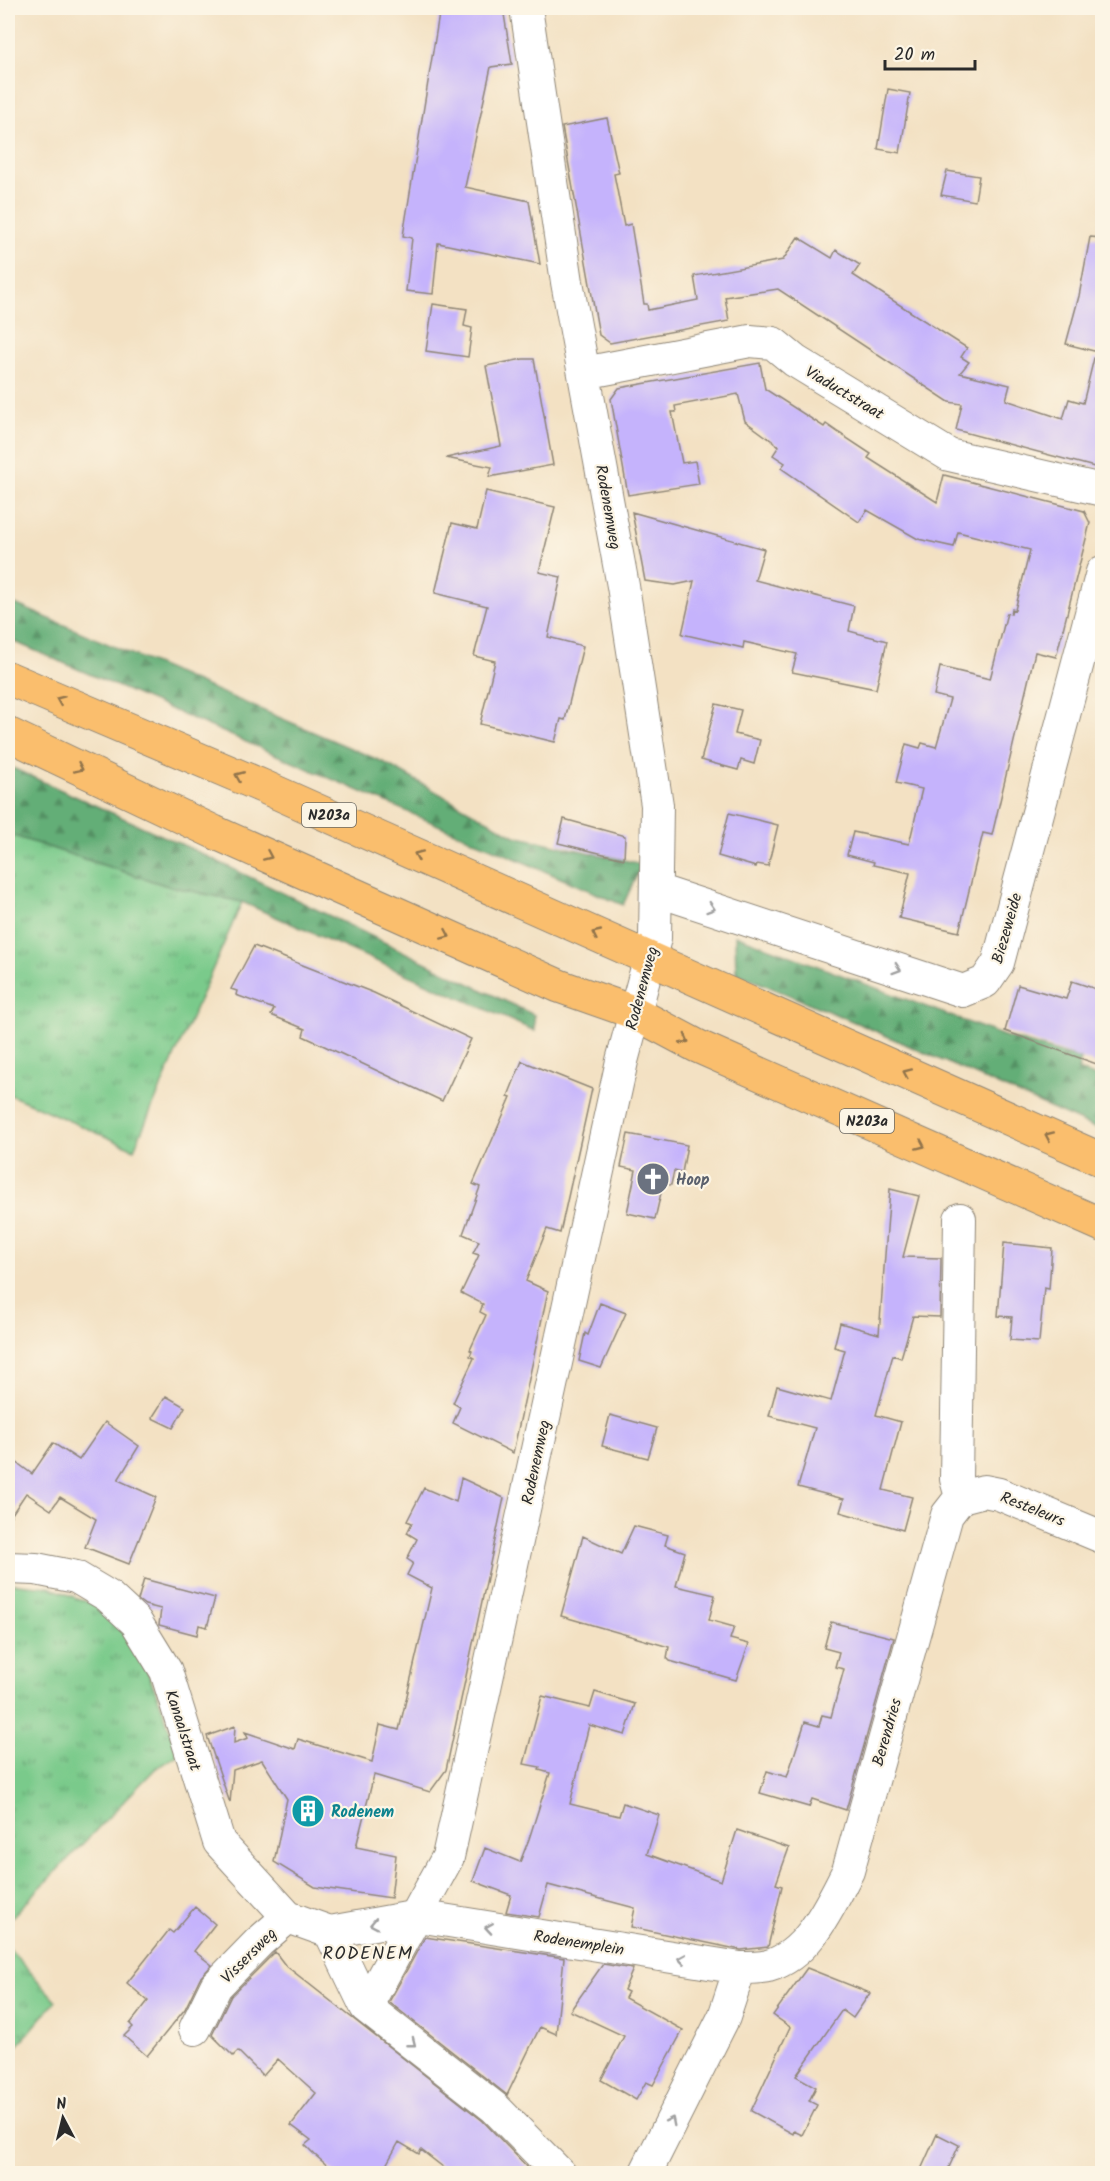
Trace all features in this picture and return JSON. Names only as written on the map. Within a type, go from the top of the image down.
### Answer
[{"type":"highway","name":"N203a","points":[[8,678],[262,786],[1102,1160]]},
{"type":"highway","name":"N203a","points":[[8,734],[214,832],[527,971],[633,1012],[697,1046],[1102,1225]]},
{"type":"street","name":"Rodenemweg","points":[[418,1916],[448,1857],[633,1012],[655,938],[657,805],[623,585],[567,282],[525,8]]},
{"type":"street","name":"Viaductstraat","points":[[584,373],[750,341],[773,343],[795,361],[949,455],[1102,490]]},
{"type":"street","name":"Biezeweide","points":[[656,890],[963,991],[976,987],[994,970],[1102,572]]},
{"type":"street","points":[[960,1219],[956,1479],[961,1497]]},
{"type":"street","name":"Resteleurs","points":[[961,1497],[984,1491],[999,1494],[1102,1537]]},
{"type":"street","name":"Berendries","points":[[740,1968],[766,1967],[791,1956],[831,1905],[848,1871],[947,1515],[961,1497]]},
{"type":"street","name":"Kanaalstraat","points":[[8,1568],[36,1569],[76,1577],[108,1596],[136,1622],[165,1671],[219,1842],[288,1917],[330,1932]]},
{"type":"street","name":"Rodenemplein","points":[[330,1932],[418,1916],[740,1968]]},
{"type":"street","points":[[366,2007],[418,1916]]},
{"type":"street","name":"Vissersweg","points":[[195,2029],[216,1986],[259,1942],[288,1917]]},
{"type":"street","points":[[330,1932],[366,2007],[495,2108],[560,2174]]},
{"type":"street","points":[[645,2174],[724,2017],[740,1968]]},
{"type":"green space","points":[[8,601],[383,762],[515,836],[637,863],[641,866],[623,905],[8,639]]},
{"type":"green space","points":[[8,766],[194,850],[534,1015],[535,1031],[242,902],[165,885],[8,834]]},
{"type":"green space","points":[[8,834],[165,885],[242,902],[134,1149],[8,1094]]},
{"type":"green space","points":[[735,935],[1004,1036],[1081,1059],[1078,1070],[1102,1079],[1102,1131],[864,1026],[736,973]]},
{"type":"green space","points":[[8,1583],[49,1587],[92,1604],[130,1629],[162,1707],[178,1755],[156,1768],[8,1921]]},
{"type":"green space","points":[[8,1947],[56,2001],[8,2057]]},
{"type":"building","points":[[440,8],[503,8],[512,64],[491,67],[465,187],[529,201],[540,264],[438,243],[433,294],[406,291],[412,238],[403,236]]},
{"type":"building","points":[[888,89],[910,93],[900,153],[878,149]]},
{"type":"building","points":[[607,118],[619,173],[614,174],[624,226],[631,224],[644,304],[647,304],[648,310],[698,300],[694,276],[783,260],[798,237],[832,258],[836,250],[860,265],[853,275],[967,348],[961,357],[969,362],[960,373],[1010,385],[1006,400],[1063,419],[1069,399],[1083,403],[1094,358],[1102,359],[1102,469],[956,430],[962,404],[949,402],[778,289],[725,297],[729,321],[610,343],[599,335],[562,127]]},
{"type":"building","points":[[947,171],[979,176],[975,201],[941,195]]},
{"type":"building","points":[[1090,237],[1102,238],[1102,353],[1066,344],[1079,296]]},
{"type":"building","points":[[433,304],[467,309],[464,326],[472,328],[468,357],[426,351]]},
{"type":"building","points":[[534,359],[553,465],[489,477],[492,467],[446,458],[501,446],[486,366]]},
{"type":"building","points":[[760,363],[765,389],[824,427],[826,424],[871,454],[868,458],[937,502],[944,475],[1084,511],[1090,523],[1056,657],[1035,652],[992,835],[983,833],[959,932],[899,918],[910,873],[873,865],[874,862],[847,855],[853,832],[909,844],[922,789],[896,783],[906,744],[920,748],[922,743],[936,747],[950,699],[934,695],[940,667],[990,679],[1007,613],[1011,614],[1012,609],[1015,610],[1030,550],[958,532],[954,547],[918,539],[867,510],[859,522],[781,468],[785,463],[773,455],[779,446],[745,421],[738,394],[675,406],[676,412],[672,412],[682,463],[695,461],[699,484],[628,495],[611,399],[619,388]]},
{"type":"building","points":[[486,491],[555,507],[539,572],[561,577],[548,637],[583,646],[565,720],[561,719],[555,742],[480,724],[495,661],[474,656],[487,606],[435,593],[452,523],[477,529]]},
{"type":"building","points":[[632,512],[764,549],[755,580],[854,606],[849,631],[887,641],[876,689],[792,672],[797,654],[744,642],[743,648],[682,634],[694,581],[675,585],[645,581]]},
{"type":"building","points":[[716,704],[741,710],[735,734],[760,740],[754,764],[741,760],[738,770],[701,760]]},
{"type":"building","points":[[729,813],[778,825],[768,866],[757,864],[756,867],[718,856]]},
{"type":"building","points":[[564,819],[625,836],[624,859],[558,843]]},
{"type":"building","points":[[254,946],[374,993],[471,1039],[442,1101],[303,1036],[305,1029],[271,1015],[274,1009],[236,995],[237,991],[231,989]]},
{"type":"building","points":[[1072,981],[1102,991],[1102,1066],[1005,1031],[1018,985],[1066,999]]},
{"type":"building","points":[[522,1061],[592,1089],[560,1233],[547,1229],[526,1281],[548,1291],[513,1453],[453,1423],[460,1407],[453,1403],[474,1358],[470,1356],[472,1351],[470,1350],[486,1315],[480,1312],[483,1304],[461,1293],[479,1255],[473,1253],[479,1241],[463,1234],[480,1187],[473,1184],[511,1097],[508,1096]]},
{"type":"building","name":"Hoop","points":[[628,1134],[687,1145],[682,1173],[674,1171],[671,1185],[663,1184],[655,1219],[627,1213],[636,1170],[621,1167]]},
{"type":"building","points":[[890,1189],[919,1196],[903,1257],[941,1258],[940,1317],[913,1316],[901,1358],[893,1355],[876,1415],[901,1422],[883,1490],[912,1497],[903,1530],[840,1512],[844,1499],[798,1487],[815,1428],[769,1416],[777,1386],[831,1401],[845,1350],[834,1347],[840,1323],[879,1334]]},
{"type":"building","points":[[1004,1243],[1052,1248],[1049,1289],[1044,1288],[1039,1342],[1010,1340],[1012,1317],[998,1316]]},
{"type":"building","points":[[600,1303],[626,1313],[601,1368],[579,1361],[585,1333],[588,1335]]},
{"type":"building","points":[[166,1396],[185,1407],[173,1428],[152,1418]]},
{"type":"building","points":[[610,1415],[657,1428],[648,1458],[602,1446]]},
{"type":"building","points":[[105,1422],[139,1446],[118,1480],[156,1497],[129,1564],[85,1547],[96,1519],[60,1497],[51,1510],[26,1493],[8,1520],[8,1456],[32,1474],[53,1443],[79,1460]]},
{"type":"building","points":[[461,1478],[504,1498],[446,1770],[430,1792],[374,1775],[356,1847],[396,1855],[391,1898],[315,1887],[274,1862],[287,1799],[262,1760],[233,1770],[230,1803],[207,1736],[235,1726],[234,1743],[248,1738],[245,1732],[295,1749],[298,1739],[372,1762],[380,1725],[399,1730],[432,1588],[407,1575],[413,1563],[407,1559],[417,1539],[407,1533],[412,1523],[407,1521],[424,1488],[456,1502]]},
{"type":"building","points":[[634,1526],[668,1535],[665,1545],[685,1552],[676,1586],[715,1595],[709,1620],[734,1627],[730,1639],[749,1644],[736,1680],[670,1661],[667,1658],[669,1647],[561,1616],[583,1536],[621,1554]]},
{"type":"building","points":[[144,1579],[215,1598],[207,1627],[199,1625],[197,1635],[159,1625],[161,1609],[145,1605],[138,1600]]},
{"type":"building","points":[[831,1622],[894,1638],[846,1810],[812,1799],[809,1807],[760,1793],[767,1771],[787,1777],[805,1722],[819,1726],[822,1715],[831,1717],[844,1669],[835,1667],[839,1652],[824,1648]]},
{"type":"building","points":[[595,1692],[635,1704],[625,1735],[589,1725],[570,1804],[619,1816],[623,1803],[659,1815],[647,1854],[721,1881],[737,1830],[789,1848],[776,1884],[782,1886],[768,1947],[741,1950],[631,1927],[635,1908],[548,1885],[539,1917],[506,1912],[511,1895],[473,1881],[485,1848],[520,1862],[529,1839],[550,1773],[539,1770],[540,1767],[524,1764],[542,1696],[590,1708]]},
{"type":"building","points":[[195,1907],[215,1924],[194,1951],[212,1965],[200,1978],[185,2009],[147,2056],[124,2036],[133,2027],[130,2024],[148,2001],[127,1983],[169,1930],[173,1933]]},
{"type":"building","points":[[425,1937],[564,1958],[556,2034],[540,2027],[507,2095],[389,2002]]},
{"type":"building","points":[[275,1952],[285,1965],[483,2121],[534,2174],[452,2174],[421,2150],[419,2154],[399,2142],[381,2174],[337,2174],[305,2145],[311,2140],[291,2125],[316,2093],[278,2059],[263,2076],[238,2051],[233,2056],[212,2035],[231,1996]]},
{"type":"building","points":[[603,1964],[633,1969],[624,1990],[628,1992],[625,1998],[683,2030],[653,2085],[646,2082],[636,2100],[601,2080],[624,2036],[570,2011]]},
{"type":"building","points":[[807,1968],[870,1993],[853,2018],[842,2010],[796,2076],[816,2087],[809,2101],[817,2105],[802,2135],[794,2131],[793,2134],[751,2111],[790,2027],[773,2015]]},
{"type":"building","points":[[937,2134],[959,2145],[946,2174],[919,2174]]},
{"type":"place","name":"Hoop","points":[[653,1179]]},
{"type":"place","name":"Rodenem","points":[[308,1811]]},
{"type":"district","name":"RODENEM","points":[[368,1953]]}]
